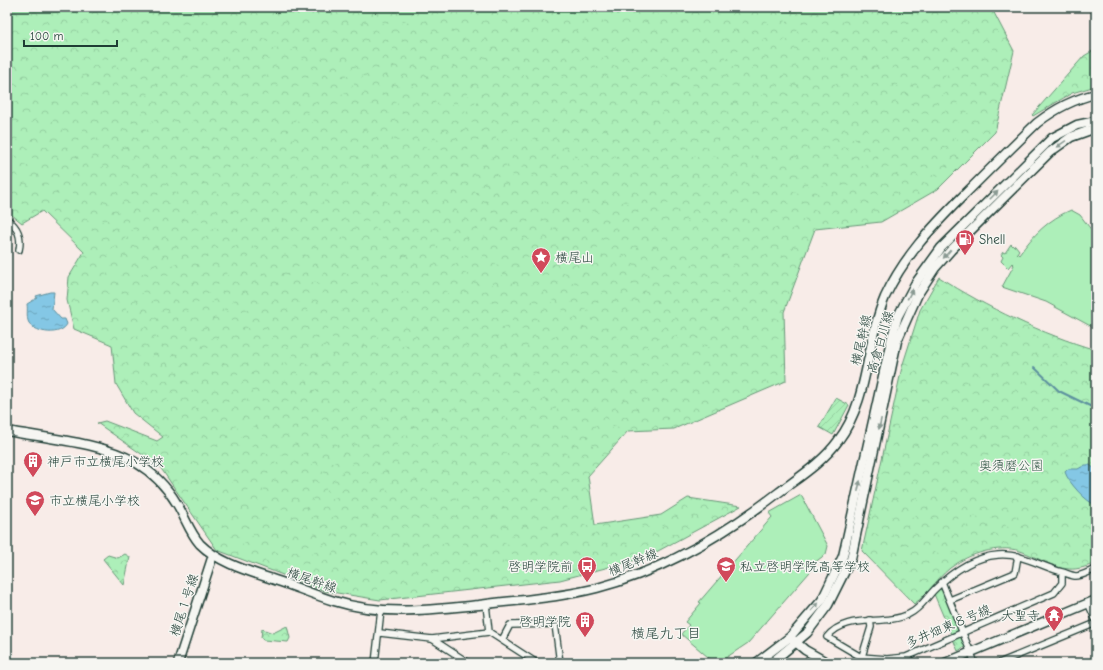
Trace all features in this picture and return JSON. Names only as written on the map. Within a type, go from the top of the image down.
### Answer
[{"type":"street","name":"横尾幹線","points":[[7,431],[104,449],[136,462],[154,476],[167,489],[196,539],[213,555],[238,567],[336,601],[381,610],[418,611],[566,594],[594,589],[630,578],[683,554],[747,516],[811,468],[835,445],[854,416],[880,311],[893,280],[913,250],[931,228],[1037,123],[1071,101],[1096,94]]},
{"type":"street","name":"高倉白川線","points":[[793,640],[822,600],[843,556],[891,340],[898,316],[915,284],[941,248],[1052,138],[1077,124],[1096,121]]},
{"type":"street","name":"高倉白川線","points":[[793,640],[807,633],[828,605],[851,559],[897,341],[918,294],[935,268],[951,250],[1050,152],[1071,137],[1096,128]]},
{"type":"street","points":[[7,219],[18,230],[21,242],[19,250]]},
{"type":"street","name":"横尾１号線","points":[[178,663],[213,555]]},
{"type":"street","points":[[860,663],[871,627],[870,620],[899,618],[909,614],[919,607],[942,582],[961,567],[973,562],[994,556],[1018,556],[1076,576],[1096,569]]},
{"type":"street","points":[[950,600],[1016,573],[1018,556]]},
{"type":"street","name":"多井畑東８号線","points":[[870,620],[844,624],[831,632],[827,638],[861,657],[887,659],[906,657],[1054,593],[1062,583],[1062,572]]},
{"type":"street","points":[[942,582],[975,663]]},
{"type":"street","points":[[945,663],[1096,600]]},
{"type":"street","points":[[999,663],[1096,622],[1088,603]]},
{"type":"street","points":[[486,604],[489,632]]},
{"type":"street","points":[[375,663],[380,633],[381,610]]},
{"type":"street","points":[[502,640],[510,625],[555,624],[560,663]]},
{"type":"street","points":[[380,633],[432,639],[489,632],[537,663]]},
{"type":"street","points":[[432,639],[469,663]]},
{"type":"street","points":[[757,662],[793,640]]},
{"type":"street","points":[[771,663],[793,640]]},
{"type":"street","points":[[793,640],[828,663]]},
{"type":"street","points":[[1089,663],[1096,660]]},
{"type":"green space","points":[[7,7],[991,7],[1014,51],[995,132],[938,189],[881,222],[815,229],[784,312],[786,381],[674,429],[628,431],[588,476],[595,525],[661,515],[688,498],[741,506],[647,557],[560,580],[380,600],[325,591],[217,550],[160,467],[97,423],[105,421],[157,441],[163,437],[133,413],[116,384],[112,345],[74,329],[67,300],[69,277],[84,252],[42,211],[22,223],[7,211]]},
{"type":"green space","points":[[1096,49],[1096,86],[1072,93],[1033,116],[1032,115],[1084,56]]},
{"type":"green space","points":[[1071,210],[1080,215],[1096,236],[1096,329],[1046,302],[1002,287],[1014,265],[1012,263],[1008,268],[1001,261],[1003,257],[1001,255],[1003,252],[1005,253],[1011,244],[1014,247],[1015,245],[1019,250],[1017,253],[1019,255],[1042,228]]},
{"type":"green space","name":"奥須磨公園","points":[[939,277],[976,299],[1015,319],[1055,336],[1096,350],[1096,563],[1069,569],[1051,565],[1029,554],[1015,550],[989,550],[971,556],[950,568],[920,600],[914,604],[862,551],[902,367],[920,310]]},
{"type":"green space","points":[[836,398],[849,405],[833,435],[819,427]]},
{"type":"green space","points":[[801,495],[828,546],[826,554],[814,563],[816,565],[748,643],[718,663],[715,663],[681,634],[689,625],[685,622],[701,603],[699,602],[772,517],[769,513]]},
{"type":"green space","points":[[125,554],[130,557],[124,585],[103,559],[108,555],[118,558]]},
{"type":"green space","points":[[938,589],[942,590],[966,646],[958,651],[934,594]]},
{"type":"green space","points":[[287,626],[290,638],[288,642],[263,640],[261,638],[262,629],[273,633]]},
{"type":"water","points":[[54,292],[52,309],[61,319],[65,319],[67,324],[64,328],[54,332],[43,331],[33,327],[29,323],[28,319],[27,304],[37,298],[36,296]]},
{"type":"water","points":[[1085,465],[1090,465],[1096,470],[1096,505],[1087,500],[1078,491],[1065,472],[1068,469],[1078,469]]},
{"type":"waterway","points":[[1034,367],[1059,391],[1096,409]]},
{"type":"place","name":"Shell","points":[[965,256]]},
{"type":"place","name":"横尾山","points":[[541,274]]},
{"type":"place","name":"神戸市立横尾小学校","points":[[33,478]]},
{"type":"place","name":"市立横尾小学校","points":[[35,517]]},
{"type":"place","name":"啓明学院前","points":[[587,583]]},
{"type":"place","name":"私立啓明学院高等学校","points":[[726,583]]},
{"type":"place","name":"大聖寺","points":[[1054,632]]},
{"type":"place","name":"啓明学院","points":[[585,638]]},
{"type":"district","name":"横尾九丁目","points":[[666,633]]}]
